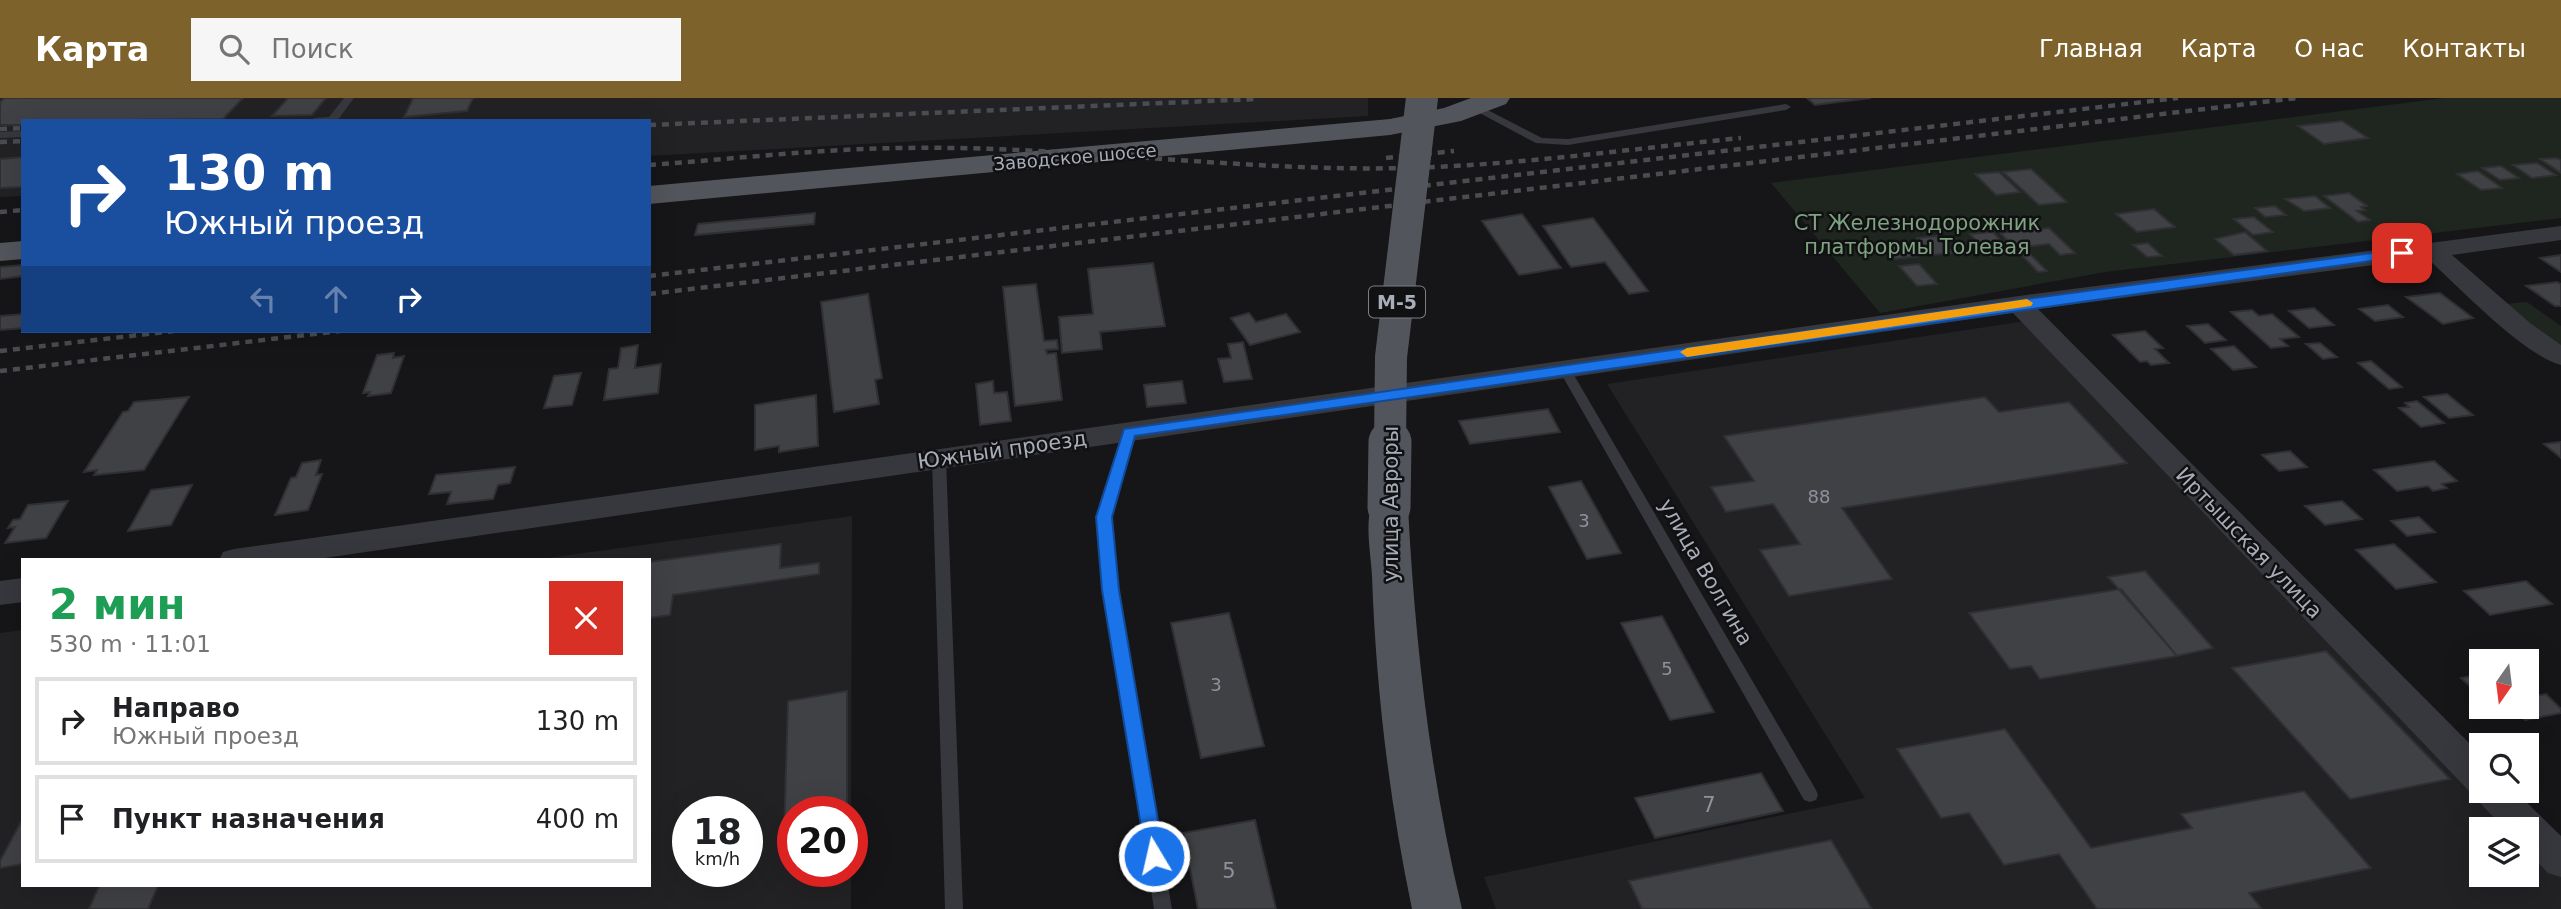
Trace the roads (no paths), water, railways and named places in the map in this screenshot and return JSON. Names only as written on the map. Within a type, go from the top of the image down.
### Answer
[{"type":"main road","name":"улица Авроры","points":[[1422,98],[1391,357],[1389,507],[1398,682],[1415,799],[1437,909]]},
{"type":"main road","name":"Заводское шоссе","points":[[651,195],[1390,127],[1486,103]]},
{"type":"main road","points":[[0,252],[21,250]]},
{"type":"street","name":"Южный проезд","points":[[248,558],[2019,304],[2561,233]]},
{"type":"street","points":[[2431,249],[2521,329],[2561,357]]},
{"type":"street","name":"Иртышская улица","points":[[2019,304],[2469,767]]},
{"type":"street","points":[[0,593],[21,590]]},
{"type":"street","points":[[2504,803],[2561,861]]},
{"type":"lane","points":[[333,119],[349,98]]},
{"type":"lane","points":[[1486,103],[1540,142],[1568,142],[1786,107]]},
{"type":"lane","points":[[0,135],[21,134]]},
{"type":"lane","name":"улица Волгина","points":[[1565,370],[1810,795]]},
{"type":"lane","points":[[1129,432],[1104,517],[1111,590],[1163,909]]},
{"type":"lane","points":[[939,459],[954,909]]},
{"type":"railway","points":[[651,276],[2178,98]]},
{"type":"railway","points":[[651,294],[2297,98]]},
{"type":"railway","points":[[651,125],[1256,99]]},
{"type":"railway","points":[[0,129],[21,128]]},
{"type":"railway","points":[[651,165],[838,150],[964,148],[1280,166],[1407,168],[1532,160],[1741,138]]},
{"type":"railway","points":[[0,142],[21,141]]},
{"type":"railway","points":[[1386,158],[1454,151]]},
{"type":"railway","points":[[0,212],[21,210]]},
{"type":"railway","points":[[0,351],[157,333]]},
{"type":"railway","points":[[0,371],[323,333]]},
{"type":"park label","name":"СТ Железнодорожник платформы Толевая","points":[[1917,235]]}]
